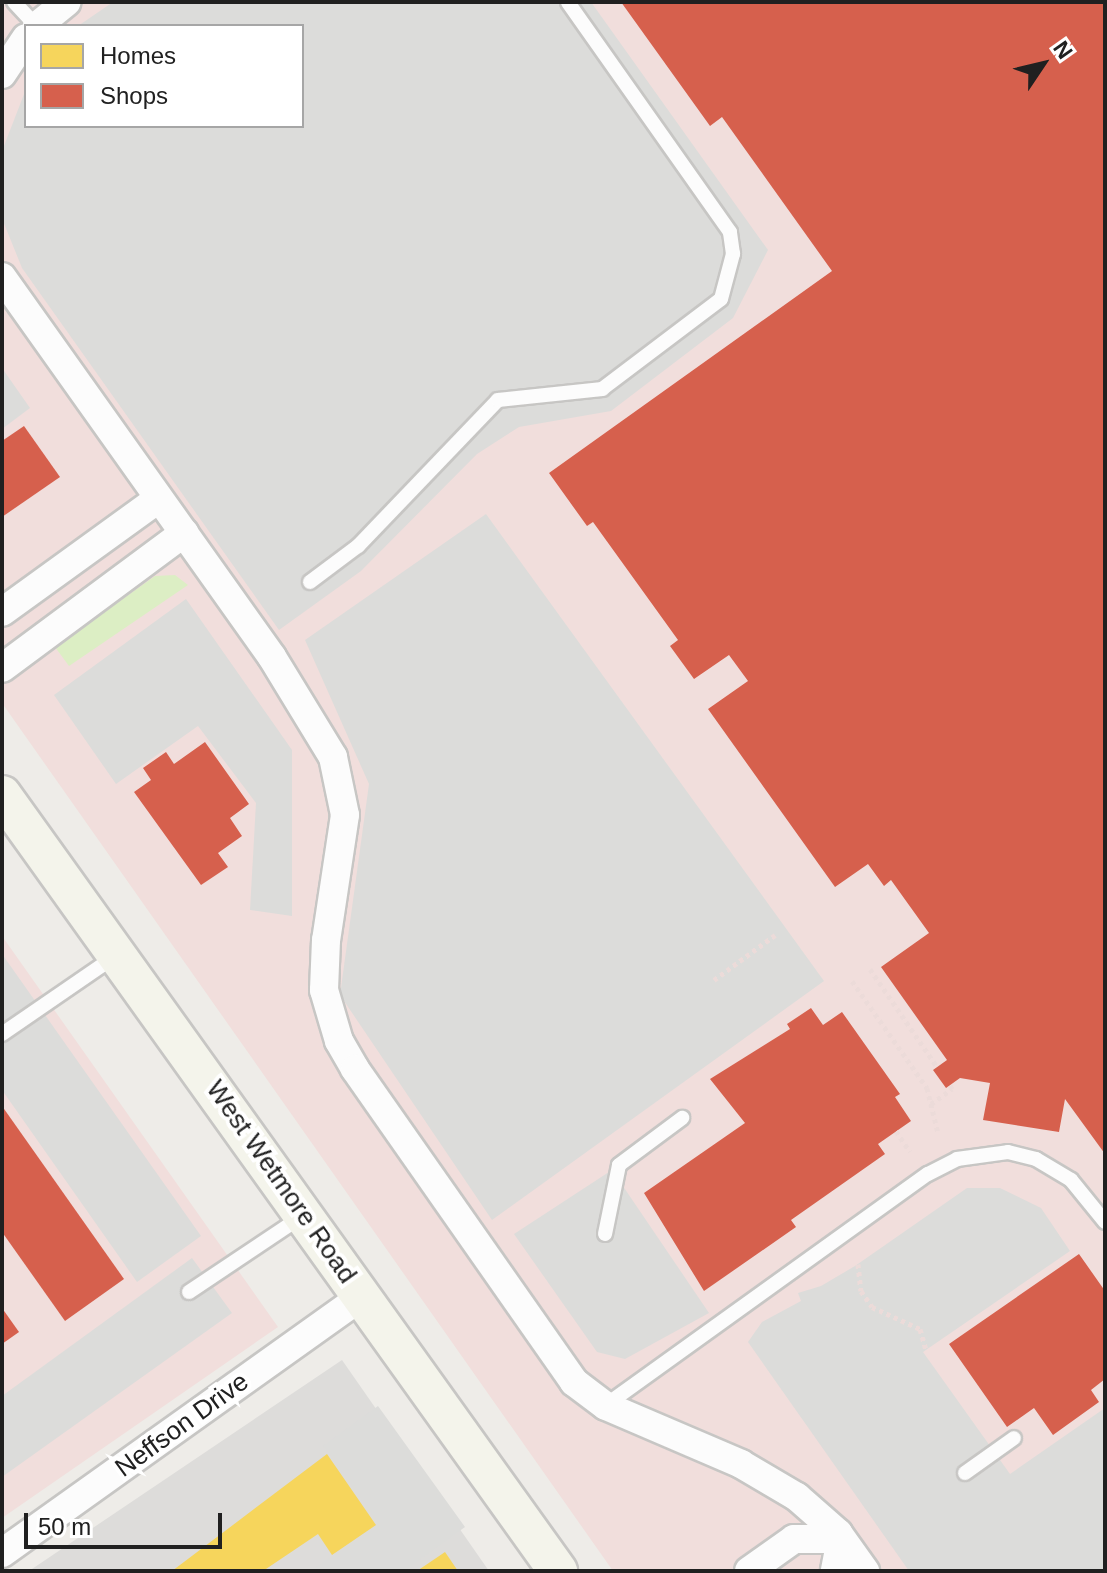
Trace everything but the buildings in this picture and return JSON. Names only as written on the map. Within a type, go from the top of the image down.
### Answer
[{"type":"main road","name":"West Wetmore Road","points":[[2,795],[305,1214],[546,1567]]},
{"type":"street","points":[[39,24],[67,2]]},
{"type":"street","points":[[2,74],[24,41]]},
{"type":"street","points":[[2,277],[315,721],[336,766],[345,815],[324,965],[324,990],[339,1041],[574,1382],[606,1406],[741,1464],[797,1497],[841,1539],[865,1571]]},
{"type":"street","points":[[2,612],[158,499]]},
{"type":"street","points":[[2,668],[184,533]]},
{"type":"street","name":"Neffson Drive","points":[[2,1553],[362,1296]]},
{"type":"street","points":[[749,1571],[794,1539],[841,1539]]},
{"type":"street","points":[[835,1571],[841,1539]]},
{"type":"lane","points":[[14,2],[34,24]]},
{"type":"lane","points":[[310,582],[358,546],[498,400],[602,389],[721,299],[733,254],[730,232],[568,2]]},
{"type":"lane","points":[[2,1034],[119,954]]},
{"type":"lane","points":[[605,1234],[619,1165],[682,1118]]},
{"type":"lane","points":[[606,1406],[928,1174],[968,1156],[1008,1152],[1053,1167],[1080,1189],[1105,1222]]},
{"type":"lane","points":[[189,1292],[305,1214]]},
{"type":"lane","points":[[965,1473],[1014,1438]]},
{"type":"path","points":[[714,980],[775,935]]},
{"type":"path","points":[[870,969],[937,1067]]},
{"type":"path","points":[[852,981],[927,1088],[938,1133]]},
{"type":"path","points":[[930,1104],[952,1089],[950,1085]]},
{"type":"path","points":[[896,1131],[910,1152]]},
{"type":"path","points":[[858,1264],[861,1291],[872,1307],[920,1329],[926,1350]]},
{"type":"shaded area","points":[[2,2],[1105,2],[1105,1571],[613,1571],[2,703]]},
{"type":"shaded area","points":[[113,2],[591,2],[768,250],[733,318],[611,411],[519,427],[477,454],[361,571],[279,630],[22,268],[3,221],[2,151],[24,94],[24,128],[304,128],[304,24],[81,24]]},
{"type":"shaded area","points":[[2,368],[30,408],[2,429]]},
{"type":"shaded area","points":[[486,514],[824,981],[492,1220],[340,995],[369,784],[305,640]]},
{"type":"shaded area","points":[[186,599],[292,750],[292,916],[250,910],[256,803],[198,726],[116,784],[54,695]]},
{"type":"shaded area","points":[[2,936],[278,1327],[2,1518]]},
{"type":"shaded area","points":[[2,954],[201,1236],[137,1282],[2,1090]]},
{"type":"shaded area","points":[[612,1170],[709,1313],[625,1359],[597,1352],[514,1234]]},
{"type":"shaded area","points":[[967,1188],[1000,1188],[1041,1208],[1070,1251],[923,1352],[1010,1474],[1105,1408],[1105,1571],[909,1571],[748,1342],[762,1322],[801,1301],[798,1293],[821,1286],[855,1266]]},
{"type":"shaded area","points":[[192,1258],[232,1313],[2,1477],[2,1396]]},
{"type":"shaded area","points":[[342,1360],[489,1571],[29,1571]]},
{"type":"shaded area","points":[[378,1406],[465,1527],[404,1571],[311,1571],[378,1523],[323,1446]]},
{"type":"green space","points":[[175,575],[188,585],[69,666],[55,647],[155,576]]}]
